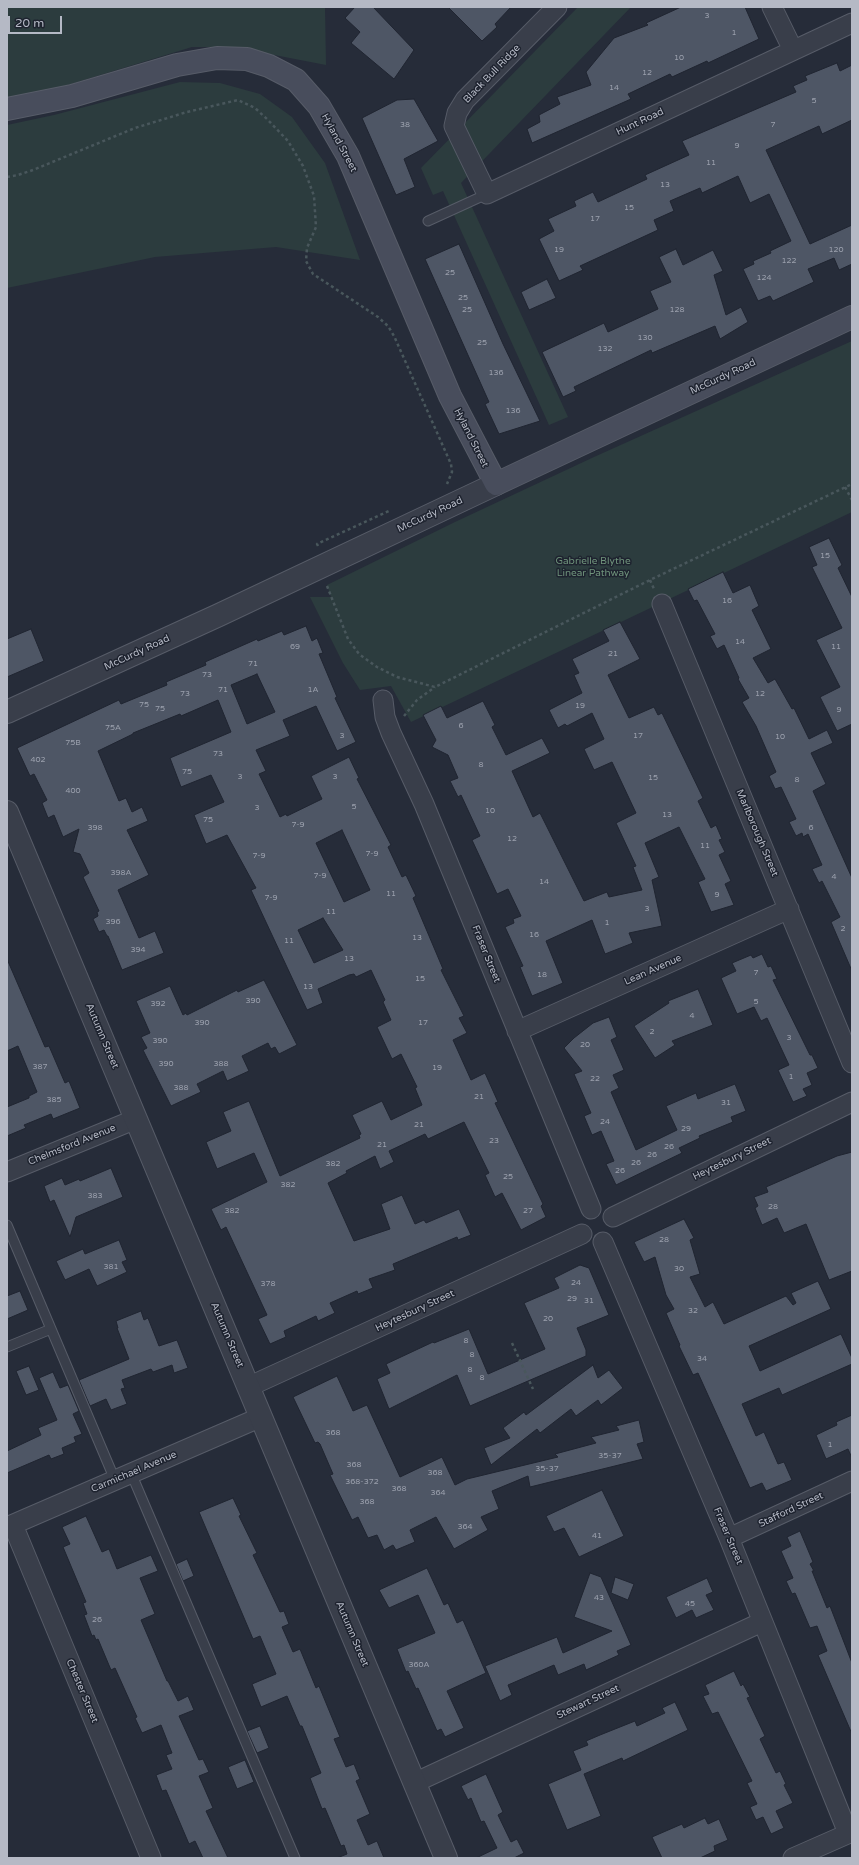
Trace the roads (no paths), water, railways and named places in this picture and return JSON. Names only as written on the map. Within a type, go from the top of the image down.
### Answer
[{"type":"main road","name":"Hyland Street","points":[[7,109],[72,96],[177,65],[217,58],[247,60],[269,66],[296,80],[319,106],[348,156],[450,396],[496,484]]},
{"type":"main road","name":"McCurdy Road","points":[[496,484],[852,317]]},
{"type":"street","name":"Black Bull Ridge","points":[[487,194],[454,126],[457,113],[465,100],[557,7]]},
{"type":"street","points":[[772,7],[793,50]]},
{"type":"street","name":"Hunt Road","points":[[487,194],[852,23]]},
{"type":"street","name":"McCurdy Road","points":[[7,712],[219,615],[496,484]]},
{"type":"street","name":"Marlborough Street","points":[[662,604],[852,1063]]},
{"type":"street","name":"Fraser Street","points":[[383,700],[385,717],[391,733],[424,804],[591,1209]]},
{"type":"street","name":"Autumn Street","points":[[7,812],[446,1858]]},
{"type":"street","name":"Lean Avenue","points":[[518,1031],[788,909]]},
{"type":"street","name":"Heytesbury Street","points":[[613,1217],[852,1102]]},
{"type":"street","name":"Chelmsford Avenue","points":[[7,1172],[136,1119]]},
{"type":"street","points":[[601,1208],[606,1210],[613,1217],[615,1229],[608,1239],[603,1242],[598,1243],[588,1241],[582,1234],[580,1222],[586,1212],[591,1209],[601,1208]]},
{"type":"street","name":"Heytesbury Street","points":[[248,1387],[582,1234]]},
{"type":"street","name":"Fraser Street","points":[[603,1242],[664,1389],[730,1538],[762,1622],[850,1832]]},
{"type":"street","name":"Carmichael Avenue","points":[[10,1526],[261,1417]]},
{"type":"street","name":"Stafford Street","points":[[730,1538],[852,1481]]},
{"type":"street","name":"Chester Street","points":[[10,1526],[151,1858]]},
{"type":"street","name":"Stewart Street","points":[[414,1783],[762,1622]]},
{"type":"street","points":[[793,1858],[850,1832]]},
{"type":"lane","name":"Hunt Road","points":[[428,221],[487,194]]},
{"type":"lane","points":[[7,1225],[51,1329],[123,1477],[295,1858]]},
{"type":"lane","points":[[7,1347],[51,1329]]},
{"type":"park label","name":"Gabrielle Blythe Linear Pathway","points":[[593,566]]}]
